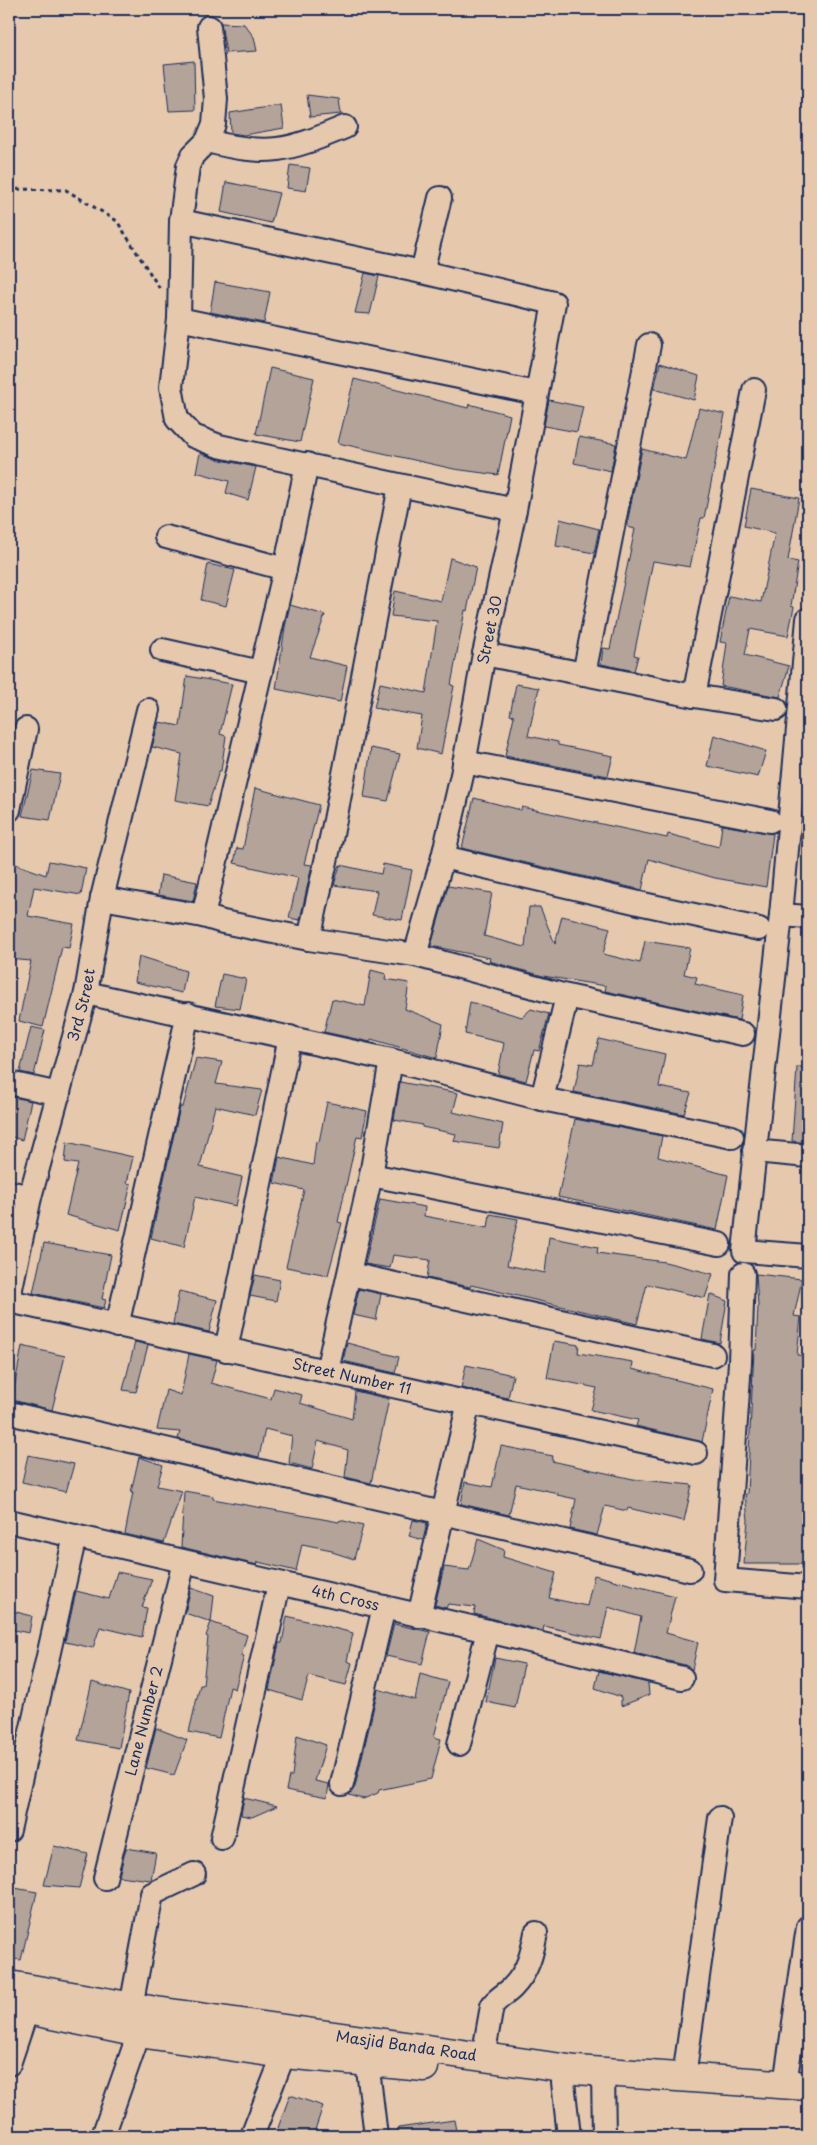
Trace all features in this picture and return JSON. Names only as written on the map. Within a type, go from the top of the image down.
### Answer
[{"type":"main road","name":"Masjid Banda Road","points":[[9,1985],[130,2007],[483,2057],[602,2079],[635,2081],[808,2104]]},
{"type":"main road","name":"Masjid Banda Road","points":[[18,2008],[139,2033],[284,2054],[563,2082],[602,2079]]},
{"type":"main road","name":"Masjid Banda Road","points":[[635,2081],[684,2077],[797,2085]]},
{"type":"street","points":[[209,27],[216,99],[214,124],[207,141],[193,155],[188,166],[181,221],[179,319],[172,388],[176,419],[193,436],[218,446],[515,510]]},
{"type":"street","points":[[207,141],[238,149],[259,151],[281,150],[302,145],[346,127]]},
{"type":"street","points":[[181,221],[422,272],[440,198]]},
{"type":"street","name":"Street 30","points":[[415,955],[443,857],[464,762],[484,654],[515,510],[554,303],[422,272]]},
{"type":"street","points":[[179,319],[536,393]]},
{"type":"street","points":[[584,674],[649,345]]},
{"type":"street","points":[[694,696],[754,390]]},
{"type":"street","points":[[203,916],[285,569],[307,464]]},
{"type":"street","points":[[308,939],[335,820],[400,486]]},
{"type":"street","points":[[166,537],[285,569]]},
{"type":"street","points":[[808,619],[781,915],[744,1251],[808,1256]]},
{"type":"street","points":[[162,650],[261,672]]},
{"type":"street","points":[[484,654],[694,696],[776,709]]},
{"type":"street","name":"3rd Street","points":[[9,1299],[20,1195],[59,1094],[86,993],[102,898],[148,710]]},
{"type":"street","points":[[9,810],[26,729]]},
{"type":"street","points":[[464,762],[770,821]]},
{"type":"street","points":[[443,857],[759,929]]},
{"type":"street","points":[[102,898],[203,916],[223,922],[308,939],[415,955],[567,996],[743,1034]]},
{"type":"street","points":[[781,915],[808,917]]},
{"type":"street","points":[[86,993],[391,1060],[542,1099],[732,1137]]},
{"type":"street","points":[[542,1099],[567,996]]},
{"type":"street","points":[[117,1326],[188,1014]]},
{"type":"street","points":[[226,1350],[290,1037]]},
{"type":"street","points":[[327,1372],[371,1175],[391,1060]]},
{"type":"street","points":[[9,1083],[59,1094]]},
{"type":"street","points":[[754,1151],[808,1156]]},
{"type":"street","points":[[371,1175],[719,1244]]},
{"type":"street","points":[[350,1274],[713,1355]]},
{"type":"street","points":[[742,1274],[740,1362],[725,1580],[808,1587]]},
{"type":"street","name":"Street Number 11","points":[[9,1299],[117,1326],[696,1453]]},
{"type":"street","points":[[419,1616],[469,1402]]},
{"type":"street","points":[[9,1413],[690,1570]]},
{"type":"street","name":"4th Cross","points":[[9,1521],[488,1631],[682,1678]]},
{"type":"street","points":[[9,1830],[75,1536]]},
{"type":"street","name":"Lane Number 2","points":[[105,1878],[184,1562]]},
{"type":"street","points":[[222,1838],[279,1584]]},
{"type":"street","points":[[342,1784],[384,1607]]},
{"type":"street","points":[[459,1744],[488,1631]]},
{"type":"street","points":[[684,2077],[720,1818]]},
{"type":"street","points":[[130,2007],[152,1894],[194,1874]]},
{"type":"street","points":[[797,2085],[808,1927]]},
{"type":"street","points":[[483,2057],[492,2006],[496,2000],[505,1995],[517,1983],[530,1964],[536,1933]]},
{"type":"street","points":[[9,2064],[18,2008]]},
{"type":"street","points":[[103,2136],[139,2033]]},
{"type":"street","points":[[252,2136],[284,2054]]},
{"type":"street","points":[[367,2061],[376,2136]]},
{"type":"street","points":[[602,2079],[604,2136]]},
{"type":"street","points":[[563,2082],[569,2136]]},
{"type":"path","points":[[9,189],[66,190],[117,221],[179,319]]},
{"type":"building","points":[[221,23],[244,24],[254,37],[257,51],[226,53]]},
{"type":"building","points":[[194,61],[195,110],[169,111],[164,64]]},
{"type":"building","points":[[307,95],[339,99],[341,114],[310,117]]},
{"type":"building","points":[[281,105],[284,128],[244,135],[231,133],[230,113]]},
{"type":"building","points":[[290,165],[310,168],[306,191],[287,188]]},
{"type":"building","points":[[226,182],[279,193],[271,223],[221,212]]},
{"type":"building","points":[[365,273],[379,276],[370,314],[355,313]]},
{"type":"building","points":[[215,282],[270,292],[264,323],[210,312]]},
{"type":"building","points":[[660,363],[699,376],[694,400],[654,389]]},
{"type":"building","points":[[270,368],[314,378],[300,442],[256,434]]},
{"type":"building","points":[[354,379],[468,408],[469,404],[510,415],[498,475],[454,469],[338,443]]},
{"type":"building","points":[[549,400],[583,407],[577,432],[544,426]]},
{"type":"building","points":[[699,408],[725,414],[704,518],[701,518],[690,567],[653,561],[634,655],[638,656],[634,671],[601,664],[603,648],[610,649],[635,529],[628,527],[628,519],[642,449],[686,460]]},
{"type":"building","points":[[579,437],[616,444],[611,471],[574,463]]},
{"type":"building","points":[[200,453],[216,459],[256,467],[248,500],[226,493],[229,481],[196,472]]},
{"type":"building","points":[[751,489],[799,498],[788,560],[798,562],[791,606],[794,607],[788,636],[750,629],[745,655],[789,666],[780,697],[721,686],[727,643],[720,642],[729,596],[761,602],[775,533],[744,526]]},
{"type":"building","points":[[560,519],[599,529],[594,553],[556,546]]},
{"type":"building","points":[[450,558],[476,567],[467,611],[465,610],[451,685],[454,686],[441,754],[417,748],[422,716],[374,708],[380,683],[426,693],[437,621],[391,616],[395,591],[441,601]]},
{"type":"building","points":[[208,564],[235,570],[226,606],[201,600]]},
{"type":"building","points":[[290,605],[325,615],[310,657],[347,666],[340,702],[276,689]]},
{"type":"building","points":[[187,676],[232,684],[220,734],[226,736],[221,771],[219,771],[208,806],[175,800],[182,754],[152,747],[159,722],[180,726]]},
{"type":"building","points":[[516,684],[539,688],[528,736],[558,742],[558,745],[613,756],[608,776],[505,756],[514,716],[510,715]]},
{"type":"building","points":[[714,735],[766,751],[758,777],[707,766]]},
{"type":"building","points":[[371,748],[400,754],[388,801],[364,797]]},
{"type":"building","points":[[33,770],[60,774],[50,820],[22,816]]},
{"type":"building","points":[[255,788],[319,805],[304,864],[312,865],[300,920],[289,918],[298,878],[234,863],[237,848],[243,849]]},
{"type":"building","points":[[474,798],[521,810],[522,807],[667,838],[668,834],[719,847],[722,825],[773,834],[766,887],[715,878],[649,859],[642,890],[462,848]]},
{"type":"building","points":[[49,861],[86,868],[81,895],[34,887],[28,916],[74,924],[69,948],[62,947],[43,1027],[19,1021],[31,961],[9,959],[9,884],[13,863],[46,875]]},
{"type":"building","points":[[383,864],[412,870],[402,920],[372,915],[377,891],[334,885],[340,865],[381,874]]},
{"type":"building","points":[[161,875],[197,882],[193,901],[158,895]]},
{"type":"building","points":[[448,886],[492,893],[484,936],[525,947],[529,907],[540,907],[555,944],[562,916],[610,928],[603,954],[640,963],[645,941],[690,948],[684,974],[697,977],[695,984],[743,995],[739,1020],[605,991],[606,986],[543,976],[489,961],[490,958],[431,946]]},
{"type":"building","points":[[139,956],[186,971],[182,993],[135,982]]},
{"type":"building","points":[[371,970],[386,974],[385,979],[409,983],[405,1009],[443,1024],[437,1058],[371,1039],[370,1042],[324,1032],[332,999],[365,1006]]},
{"type":"building","points":[[222,974],[246,979],[240,1009],[215,1006]]},
{"type":"building","points":[[470,1002],[522,1017],[531,1009],[549,1014],[539,1051],[534,1050],[526,1081],[498,1074],[504,1043],[465,1034]]},
{"type":"building","points":[[31,1027],[45,1030],[34,1075],[20,1072]]},
{"type":"building","points":[[599,1039],[665,1054],[659,1087],[691,1093],[684,1114],[574,1092],[580,1063],[593,1065]]},
{"type":"building","points":[[196,1058],[222,1062],[216,1084],[262,1090],[255,1115],[215,1106],[200,1167],[242,1177],[236,1206],[195,1197],[184,1247],[151,1238],[180,1107],[183,1107]]},
{"type":"building","points":[[797,1067],[808,1067],[808,1143],[792,1141]]},
{"type":"building","points":[[400,1082],[458,1093],[453,1112],[503,1124],[499,1148],[454,1141],[456,1134],[422,1127],[423,1125],[394,1120]]},
{"type":"building","points":[[9,1096],[31,1101],[22,1140],[9,1136],[11,1109],[9,1109]]},
{"type":"building","points":[[327,1102],[367,1111],[362,1137],[357,1136],[338,1222],[342,1223],[328,1275],[286,1267],[304,1190],[274,1183],[279,1157],[313,1165],[316,1141],[319,1142]]},
{"type":"building","points":[[575,1119],[662,1136],[658,1157],[728,1175],[717,1230],[558,1197]]},
{"type":"building","points":[[67,1142],[133,1157],[127,1183],[131,1184],[120,1230],[66,1215],[78,1164],[65,1162]]},
{"type":"building","points":[[380,1199],[425,1207],[424,1216],[488,1228],[490,1214],[518,1219],[507,1265],[545,1273],[549,1237],[598,1247],[597,1253],[665,1262],[713,1274],[705,1298],[647,1284],[637,1324],[471,1285],[470,1287],[427,1278],[430,1260],[393,1255],[390,1268],[365,1264]]},
{"type":"building","points":[[44,1243],[111,1255],[102,1299],[106,1300],[104,1308],[33,1293]]},
{"type":"building","points":[[756,1274],[802,1279],[794,1316],[801,1317],[797,1355],[808,1356],[808,1564],[744,1564],[748,1520],[745,1494],[747,1494],[758,1306]]},
{"type":"building","points":[[255,1275],[280,1280],[276,1301],[250,1296]]},
{"type":"building","points":[[359,1289],[381,1294],[376,1320],[353,1315]]},
{"type":"building","points":[[179,1291],[217,1300],[209,1332],[173,1324]]},
{"type":"building","points":[[710,1294],[727,1301],[720,1343],[702,1339]]},
{"type":"building","points":[[554,1341],[579,1345],[578,1353],[633,1362],[632,1369],[713,1389],[702,1442],[636,1426],[638,1420],[591,1410],[597,1388],[547,1378]]},
{"type":"building","points":[[135,1342],[148,1345],[136,1392],[123,1390]]},
{"type":"building","points":[[347,1343],[399,1357],[395,1373],[343,1361]]},
{"type":"building","points":[[22,1346],[65,1356],[52,1410],[12,1400]]},
{"type":"building","points":[[189,1354],[217,1360],[211,1383],[271,1399],[274,1388],[302,1395],[300,1403],[352,1419],[355,1391],[389,1399],[371,1483],[345,1477],[348,1450],[318,1441],[312,1469],[289,1463],[292,1436],[265,1429],[259,1457],[178,1439],[180,1432],[157,1430],[166,1390],[181,1395]]},
{"type":"building","points":[[466,1365],[513,1375],[508,1398],[461,1388]]},
{"type":"building","points":[[501,1446],[553,1456],[552,1461],[633,1479],[692,1485],[684,1521],[628,1508],[627,1511],[605,1506],[597,1535],[570,1529],[576,1499],[516,1484],[509,1515],[461,1504],[465,1482],[492,1487]]},
{"type":"building","points":[[28,1455],[74,1464],[66,1492],[22,1482]]},
{"type":"building","points":[[139,1457],[163,1465],[157,1486],[182,1491],[164,1543],[125,1534],[133,1492],[131,1492]]},
{"type":"building","points":[[184,1491],[213,1496],[213,1499],[339,1522],[340,1520],[363,1526],[354,1559],[332,1552],[332,1550],[302,1544],[296,1571],[258,1562],[257,1565],[181,1547]]},
{"type":"building","points":[[413,1520],[427,1523],[423,1540],[409,1536]]},
{"type":"building","points":[[478,1539],[504,1550],[503,1557],[556,1573],[549,1598],[587,1606],[594,1575],[675,1596],[666,1633],[698,1642],[692,1670],[685,1665],[634,1653],[641,1617],[608,1607],[601,1639],[544,1626],[543,1631],[474,1614],[475,1607],[448,1604],[446,1608],[435,1605],[444,1567],[469,1570]]},
{"type":"building","points":[[117,1572],[152,1579],[142,1607],[147,1608],[142,1637],[100,1627],[93,1648],[65,1642],[76,1591],[109,1599]]},
{"type":"building","points":[[191,1588],[214,1596],[211,1622],[185,1613]]},
{"type":"building","points":[[9,1610],[32,1616],[29,1633],[9,1629]]},
{"type":"building","points":[[287,1616],[353,1633],[347,1661],[352,1663],[346,1685],[309,1676],[302,1700],[269,1690],[279,1643],[282,1643]]},
{"type":"building","points":[[211,1622],[247,1635],[241,1656],[244,1656],[235,1689],[230,1687],[219,1738],[189,1732],[200,1685],[203,1685],[208,1637],[206,1636]]},
{"type":"building","points":[[394,1624],[430,1632],[422,1664],[386,1656]]},
{"type":"building","points":[[495,1658],[524,1664],[515,1708],[486,1702]]},
{"type":"building","points":[[599,1671],[648,1683],[649,1695],[621,1706],[621,1697],[595,1688]]},
{"type":"building","points":[[420,1674],[448,1682],[434,1737],[441,1739],[431,1779],[379,1790],[378,1793],[363,1799],[349,1795],[355,1787],[378,1689],[415,1700]]},
{"type":"building","points":[[92,1682],[129,1693],[119,1748],[78,1740]]},
{"type":"building","points":[[156,1728],[187,1740],[174,1775],[146,1768]]},
{"type":"building","points":[[297,1735],[326,1745],[315,1781],[329,1784],[327,1798],[286,1790],[289,1776],[292,1776]]},
{"type":"building","points":[[244,1798],[277,1806],[252,1817],[241,1815]]},
{"type":"building","points":[[54,1846],[88,1854],[79,1888],[44,1885]]},
{"type":"building","points":[[126,1848],[156,1853],[151,1880],[119,1876]]},
{"type":"building","points":[[9,1887],[37,1892],[21,1960],[9,1958]]},
{"type":"building","points":[[290,2095],[323,2106],[313,2136],[275,2136]]},
{"type":"building","points":[[454,2120],[457,2136],[398,2136],[398,2128]]}]
